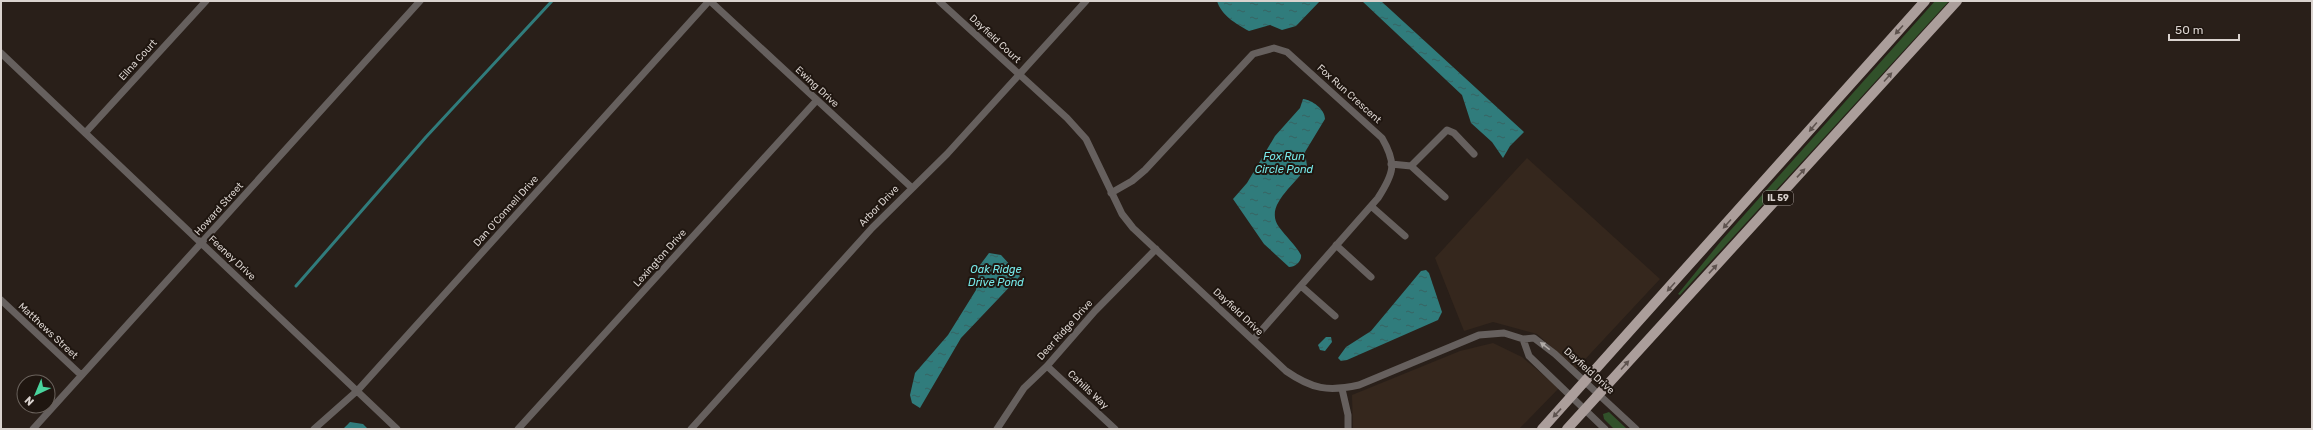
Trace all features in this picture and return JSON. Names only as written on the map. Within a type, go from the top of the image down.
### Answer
[{"type":"main road","name":"IL 59","points":[[1542,429],[1586,382],[1925,1]]},
{"type":"main road","name":"IL 59","points":[[1567,429],[1957,1]]},
{"type":"street","name":"Ellna Court","points":[[86,132],[206,1]]},
{"type":"street","name":"Howard Street","points":[[33,429],[420,1]]},
{"type":"street","name":"Ewing Drive","points":[[709,1],[911,187]]},
{"type":"street","name":"Dan O'Connell Drive","points":[[314,429],[324,418],[358,390],[709,1]]},
{"type":"street","name":"Dayfield Court","points":[[939,1],[1019,75]]},
{"type":"street","name":"Arbor Drive","points":[[691,429],[872,228],[911,187],[947,154],[1086,1]]},
{"type":"street","name":"Fox Run Crescent","points":[[1111,193],[1132,181],[1145,170],[1253,54],[1274,48],[1287,52],[1382,138],[1391,154],[1391,178],[1371,206],[1253,340]]},
{"type":"street","name":"Feeney Drive","points":[[1,53],[358,390],[397,429]]},
{"type":"street","name":"Dayfield Drive","points":[[1019,75],[1066,118],[1086,139],[1122,214],[1133,228],[1286,371],[1304,383],[1326,389],[1342,389],[1359,385],[1479,335],[1504,333],[1523,339],[1534,338],[1586,382],[1636,429]]},
{"type":"street","name":"Lexington Drive","points":[[518,429],[816,100]]},
{"type":"street","points":[[1411,166],[1447,130],[1454,133],[1474,154]]},
{"type":"street","points":[[1391,164],[1411,166],[1445,198]]},
{"type":"street","points":[[1371,206],[1405,236]]},
{"type":"street","points":[[1336,245],[1371,276]]},
{"type":"street","name":"Deer Ridge Drive","points":[[997,429],[1024,388],[1047,366],[1095,311],[1156,249]]},
{"type":"street","points":[[1301,286],[1335,316]]},
{"type":"street","name":"Matthews Street","points":[[1,300],[81,375]]},
{"type":"street","points":[[1523,339],[1529,356],[1605,429]]},
{"type":"street","name":"Cahills Way","points":[[1047,366],[1115,429]]},
{"type":"street","points":[[1342,389],[1348,415],[1348,429]]},
{"type":"shaded area","points":[[1527,158],[1660,279],[1576,369],[1537,334],[1493,322],[1464,331],[1435,258]]},
{"type":"shaded area","points":[[1493,343],[1522,357],[1559,388],[1519,429],[1353,429],[1352,395],[1460,351]]},
{"type":"green space","points":[[1935,1],[1949,1],[1680,295],[1678,294],[1721,241]]},
{"type":"green space","points":[[1609,412],[1627,429],[1614,429],[1604,419],[1603,414]]},
{"type":"water","points":[[1217,1],[1320,1],[1296,26],[1282,30],[1270,25],[1249,31],[1225,15]]},
{"type":"water","points":[[1362,1],[1381,1],[1524,132],[1510,146],[1503,158],[1492,142],[1471,123],[1462,95]]},
{"type":"water","name":"Fox Run Circle Pond","points":[[1303,99],[1310,101],[1317,106],[1323,112],[1325,119],[1305,152],[1307,166],[1283,195],[1275,211],[1275,219],[1279,227],[1301,255],[1298,263],[1289,267],[1264,244],[1233,199],[1247,183],[1275,136],[1300,108]]},
{"type":"water","name":"Oak Ridge Drive Pond","points":[[989,253],[1001,255],[1020,276],[961,338],[920,408],[912,403],[910,395],[915,373],[948,335],[976,290],[980,265]]},
{"type":"water","points":[[1426,270],[1429,273],[1442,312],[1438,320],[1347,360],[1341,361],[1338,358],[1346,347],[1371,331],[1421,271]]},
{"type":"water","points":[[1326,337],[1331,337],[1332,342],[1325,351],[1320,350],[1318,345]]},
{"type":"water","points":[[350,422],[363,424],[368,429],[343,429]]},
{"type":"waterway","points":[[296,286],[426,137],[552,1]]}]
